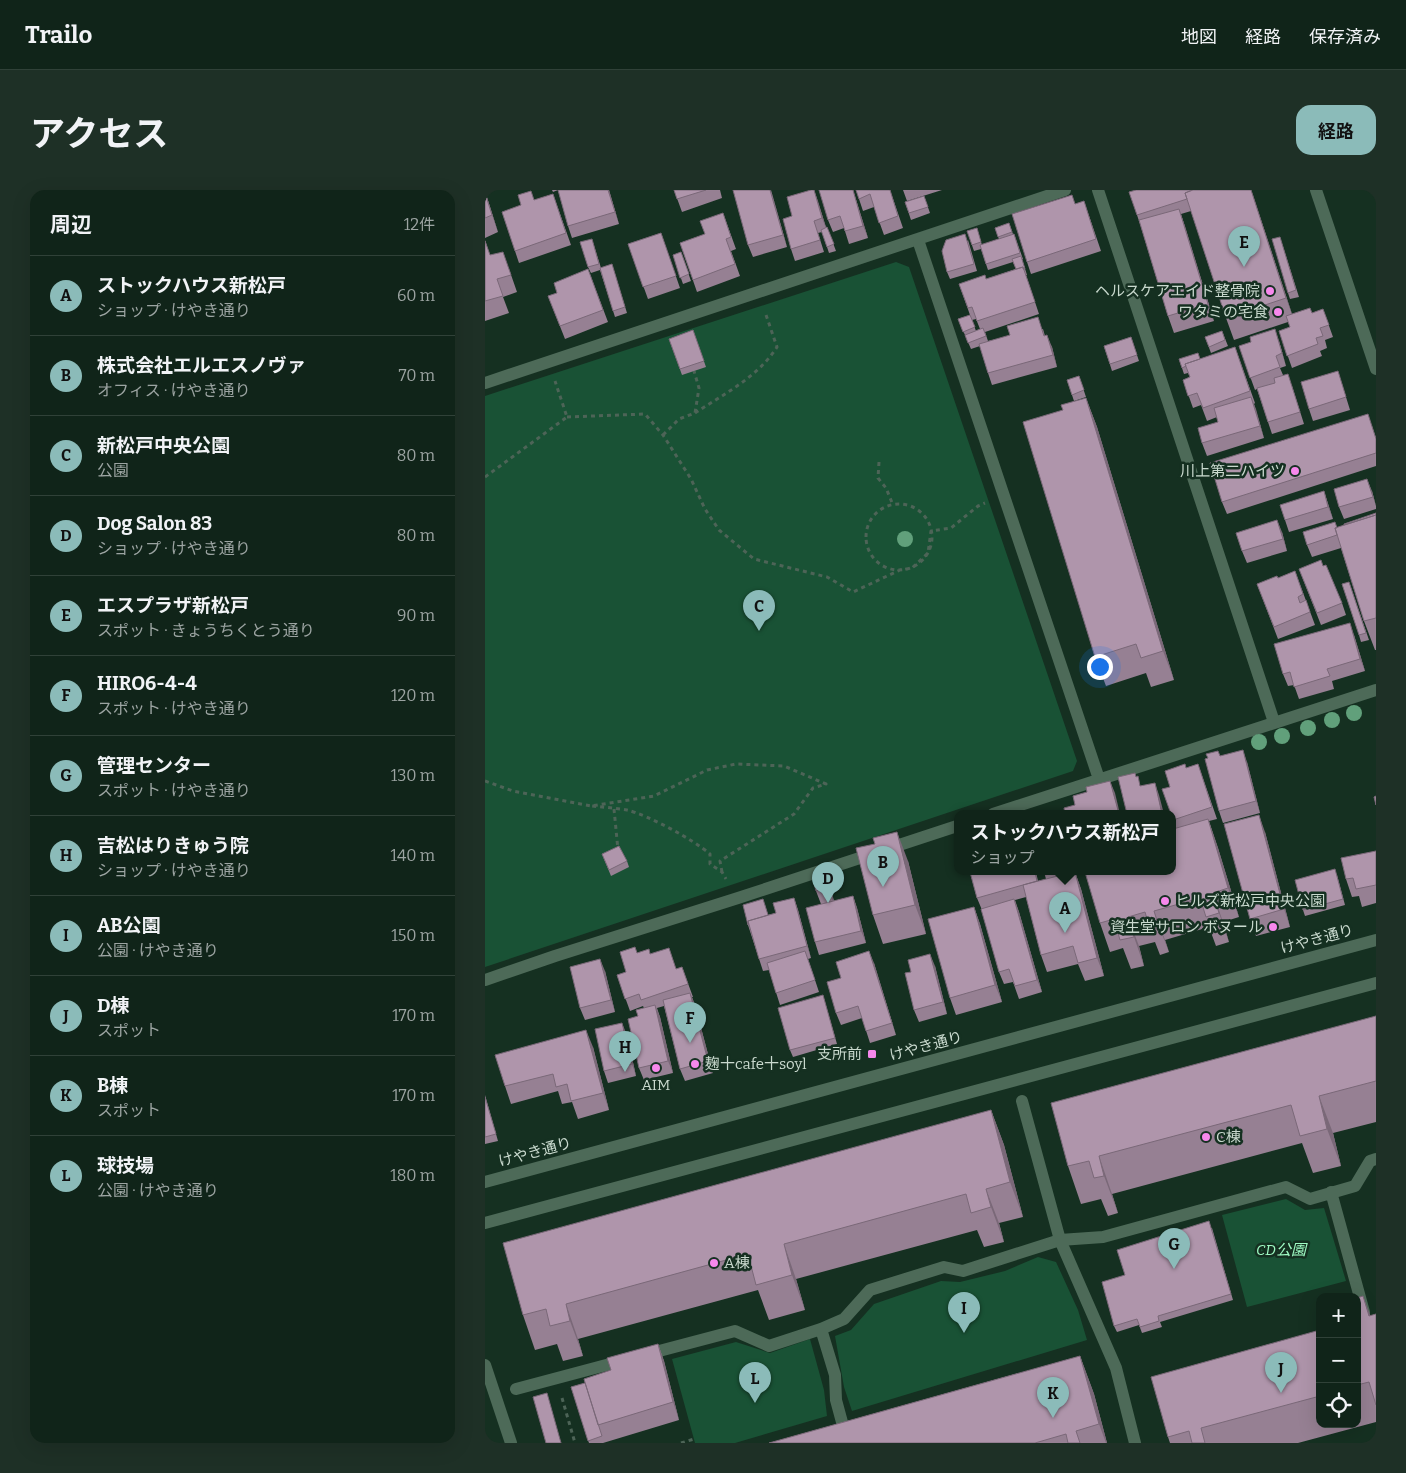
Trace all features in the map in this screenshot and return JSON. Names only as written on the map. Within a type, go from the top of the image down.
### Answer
[{"type":"street","points":[[485,383],[1065,190]]},
{"type":"street","points":[[1098,190],[1274,722]]},
{"type":"street","points":[[1315,190],[1376,369]]},
{"type":"street","points":[[918,240],[1099,779]]},
{"type":"street","points":[[1005,810],[1376,690]]},
{"type":"street","points":[[485,980],[954,827]]},
{"type":"street","name":"けやき通り","points":[[485,1182],[1376,940]]},
{"type":"street","points":[[485,1223],[1376,983]]},
{"type":"street","points":[[1022,1101],[1060,1240],[1101,1338],[1116,1368],[1135,1443]]},
{"type":"street","points":[[516,1389],[735,1331],[769,1346],[821,1329],[844,1319],[870,1290],[944,1267],[963,1271],[1060,1240],[1103,1237],[1286,1187],[1310,1199],[1355,1186],[1371,1161],[1376,1159]]},
{"type":"street","points":[[1331,1192],[1368,1326]]},
{"type":"street","points":[[821,1329],[835,1375],[836,1400],[847,1437]]},
{"type":"street","points":[[485,1365],[511,1443]]},
{"type":"path","points":[[663,436],[679,419],[695,413],[743,382],[771,358],[777,347],[759,293]]},
{"type":"path","points":[[549,362],[567,417]]},
{"type":"path","points":[[694,371],[699,388],[695,413]]},
{"type":"path","points":[[485,477],[567,417],[645,414],[663,436],[691,479],[705,509],[719,530],[754,559],[827,577],[853,592],[900,570]]},
{"type":"path","points":[[879,462],[878,478],[885,488],[892,505]]},
{"type":"path","points":[[931,531],[951,528],[978,506],[1005,496]]},
{"type":"path","points":[[892,505],[913,508],[928,521],[931,531],[928,553],[912,568],[900,570],[889,569],[879,564],[871,556],[867,546],[866,534],[871,520],[883,509],[892,505]]},
{"type":"path","points":[[591,806],[655,796],[707,770],[736,764],[785,766],[826,784],[813,788],[794,814],[720,861],[722,872],[738,898]]},
{"type":"path","points":[[485,781],[513,791],[591,806],[628,810],[699,844],[710,854],[710,864],[722,872]]},
{"type":"path","points":[[614,809],[618,854]]},
{"type":"path","points":[[557,1378],[575,1443]]},
{"type":"path","points":[[681,1443],[694,1439]]},
{"type":"green space","points":[[896,262],[909,267],[1077,761],[1073,771],[485,967],[485,396]]},
{"type":"green space","name":"CD公園","points":[[1286,1199],[1305,1210],[1324,1208],[1346,1281],[1247,1307],[1222,1215]]},
{"type":"green space","points":[[1038,1257],[1056,1262],[1078,1310],[1087,1340],[852,1411],[844,1387],[835,1336],[851,1330],[874,1304],[941,1281],[960,1282],[1005,1271]]},
{"type":"green space","points":[[810,1339],[824,1390],[827,1416],[735,1443],[695,1443],[672,1359],[736,1342],[770,1353]]},
{"type":"building","points":[[558,190],[608,190],[615,212],[568,226]]},
{"type":"building","points":[[674,190],[706,190],[677,199]]},
{"type":"building","points":[[733,190],[770,190],[783,235],[748,245]]},
{"type":"building","points":[[814,190],[822,218],[814,221],[820,240],[791,249],[783,219],[792,216],[787,197]]},
{"type":"building","points":[[819,190],[853,190],[863,226],[845,231],[840,216],[828,220]]},
{"type":"building","points":[[856,190],[890,190],[898,216],[879,223],[870,194],[859,199]]},
{"type":"building","points":[[1136,190],[1192,190],[1185,193],[1187,199],[1137,215],[1129,192]]},
{"type":"building","points":[[1193,190],[1251,190],[1286,298],[1226,318],[1185,193]]},
{"type":"building","points":[[531,191],[534,200],[553,194],[566,233],[515,251],[502,212],[521,205],[518,195]]},
{"type":"building","points":[[485,193],[492,215],[485,218]]},
{"type":"building","points":[[1072,195],[1075,204],[1084,201],[1096,239],[1027,262],[1012,214]]},
{"type":"building","points":[[924,196],[928,207],[909,213],[905,202]]},
{"type":"building","points":[[1179,209],[1208,304],[1168,316],[1139,220]]},
{"type":"building","points":[[723,213],[731,237],[726,239],[735,264],[693,280],[680,243],[705,234],[700,221]]},
{"type":"building","points":[[1009,223],[1012,232],[998,237],[995,228]]},
{"type":"building","points":[[827,227],[834,244],[827,247],[821,230]]},
{"type":"building","points":[[977,228],[981,242],[972,245],[967,231]]},
{"type":"building","points":[[661,233],[676,276],[643,287],[628,244]]},
{"type":"building","points":[[965,234],[974,264],[947,272],[942,251],[946,240]]},
{"type":"building","points":[[1014,234],[1020,253],[986,264],[980,245]]},
{"type":"building","points":[[1280,237],[1296,290],[1288,293],[1272,239]]},
{"type":"building","points":[[592,239],[599,264],[588,267],[580,242]]},
{"type":"building","points":[[485,241],[490,255],[503,252],[511,275],[497,279],[503,296],[485,301]]},
{"type":"building","points":[[681,252],[689,274],[680,278],[673,255]]},
{"type":"building","points":[[1021,256],[1025,269],[1023,267],[1016,269],[1012,259]]},
{"type":"building","points":[[612,264],[625,307],[613,311],[600,268]]},
{"type":"building","points":[[1023,267],[1035,302],[977,321],[972,307],[968,308],[959,284],[985,275],[986,279]]},
{"type":"building","points":[[588,269],[603,310],[560,326],[548,296],[557,293],[554,283]]},
{"type":"building","points":[[1310,308],[1312,313],[1323,309],[1329,325],[1320,328],[1323,336],[1316,338],[1318,344],[1287,356],[1279,331],[1290,327],[1286,316]]},
{"type":"building","points":[[970,315],[975,327],[963,332],[958,319]]},
{"type":"building","points":[[1038,317],[1044,336],[1047,335],[1053,355],[988,373],[979,344],[1010,335],[1007,326]]},
{"type":"building","points":[[983,328],[986,336],[968,343],[965,335]]},
{"type":"building","points":[[1275,329],[1282,353],[1276,356],[1280,367],[1250,378],[1239,346],[1251,342],[1250,337]]},
{"type":"building","points":[[693,330],[704,361],[680,369],[669,339]]},
{"type":"building","points":[[1222,331],[1225,340],[1209,347],[1205,337]]},
{"type":"building","points":[[1131,337],[1137,355],[1110,364],[1104,346]]},
{"type":"building","points":[[1235,347],[1250,391],[1203,408],[1197,393],[1188,396],[1183,380],[1190,377],[1185,364]]},
{"type":"building","points":[[1198,353],[1200,359],[1185,364],[1186,366],[1182,368],[1179,359]]},
{"type":"building","points":[[1338,371],[1346,397],[1309,409],[1301,382]]},
{"type":"building","points":[[1288,374],[1300,412],[1268,422],[1257,388],[1275,383],[1274,378]]},
{"type":"building","points":[[1079,376],[1084,390],[1072,395],[1067,380]]},
{"type":"building","points":[[1251,397],[1260,426],[1202,443],[1198,428],[1218,422],[1214,408]]},
{"type":"building","points":[[1086,398],[1163,651],[1141,658],[1136,644],[1095,657],[1023,422],[1063,410],[1061,405]]},
{"type":"building","name":"川上第二ハイツ","points":[[1368,414],[1376,439],[1376,453],[1222,502],[1210,463]]},
{"type":"building","points":[[1367,479],[1373,497],[1339,507],[1334,489]]},
{"type":"building","points":[[1324,491],[1328,507],[1285,520],[1280,505]]},
{"type":"building","points":[[1376,513],[1376,515],[1344,525],[1344,524]]},
{"type":"building","points":[[1376,515],[1376,618],[1364,621],[1335,528]]},
{"type":"building","points":[[1277,520],[1283,539],[1242,551],[1236,533]]},
{"type":"building","points":[[1335,522],[1337,535],[1307,545],[1303,532]]},
{"type":"building","points":[[1321,560],[1323,566],[1326,565],[1342,603],[1317,613],[1299,569]]},
{"type":"building","points":[[1295,571],[1303,594],[1298,597],[1300,603],[1306,600],[1310,612],[1274,627],[1257,584]]},
{"type":"building","points":[[1349,582],[1366,633],[1359,635],[1342,584]]},
{"type":"building","points":[[1350,623],[1360,659],[1327,669],[1330,676],[1294,687],[1290,672],[1283,674],[1274,644]]},
{"type":"building","points":[[1243,750],[1256,801],[1219,811],[1205,759],[1208,758],[1206,754],[1218,751],[1220,756]]},
{"type":"building","points":[[1185,764],[1186,768],[1198,764],[1212,807],[1176,819],[1176,810],[1170,810],[1162,789],[1170,787],[1165,771]]},
{"type":"building","points":[[1135,773],[1136,777],[1138,776],[1140,786],[1155,783],[1161,810],[1126,810],[1118,777]]},
{"type":"building","points":[[1110,781],[1118,810],[1064,810],[1064,808],[1075,805],[1073,796],[1087,792],[1086,787]]},
{"type":"building","points":[[1259,815],[1284,909],[1250,919],[1224,824]]},
{"type":"building","points":[[1208,819],[1228,888],[1213,893],[1219,913],[1206,917],[1200,898],[1154,911],[1158,924],[1149,926],[1145,912],[1128,917],[1134,937],[1120,940],[1114,919],[1100,923],[1086,875],[1176,875],[1176,828]]},
{"type":"building","points":[[897,832],[915,905],[873,915],[856,848],[875,844],[873,838]]},
{"type":"building","points":[[619,846],[627,861],[609,870],[602,854]]},
{"type":"building","points":[[1376,851],[1376,885],[1356,889],[1353,878],[1346,879],[1341,858]]},
{"type":"building","points":[[1335,869],[1343,899],[1303,910],[1295,880]]},
{"type":"building","points":[[825,875],[828,888],[816,891],[813,879]]},
{"type":"building","points":[[971,875],[1036,875],[1037,881],[977,898]]},
{"type":"building","points":[[1061,875],[1076,875],[1097,958],[1078,963],[1073,946],[1041,955],[1023,885]]},
{"type":"building","points":[[853,896],[861,931],[815,942],[806,908]]},
{"type":"building","points":[[794,898],[807,946],[759,959],[748,921],[776,913],[773,903]]},
{"type":"building","points":[[763,899],[768,915],[748,921],[748,925],[743,905]]},
{"type":"building","points":[[1014,899],[1037,980],[1015,986],[1009,969],[999,972],[981,909]]},
{"type":"building","points":[[974,907],[995,985],[950,998],[928,919]]},
{"type":"building","points":[[635,947],[637,953],[649,949],[650,954],[669,948],[676,969],[682,967],[688,984],[641,1000],[639,994],[625,999],[617,975],[626,972],[620,952]]},
{"type":"building","points":[[805,951],[815,980],[776,993],[767,963]]},
{"type":"building","points":[[869,951],[892,1023],[866,1031],[858,1006],[836,1013],[827,982],[841,978],[836,962]]},
{"type":"building","points":[[930,954],[943,1002],[914,1010],[905,973],[911,972],[908,960]]},
{"type":"building","points":[[600,959],[611,1000],[580,1008],[570,967]]},
{"type":"building","points":[[690,993],[708,1061],[680,1069],[663,1000]]},
{"type":"building","points":[[823,995],[835,1038],[790,1050],[778,1008]]},
{"type":"building","points":[[655,1005],[668,1061],[639,1068],[628,1019],[638,1016],[636,1010]]},
{"type":"building","points":[[1376,1016],[1376,1081],[1319,1096],[1327,1129],[1300,1136],[1291,1105],[1099,1156],[1104,1176],[1094,1178],[1089,1161],[1068,1166],[1051,1103]]},
{"type":"building","points":[[622,1023],[632,1064],[604,1071],[595,1029]]},
{"type":"building","points":[[586,1030],[603,1093],[571,1101],[567,1084],[556,1087],[553,1074],[505,1086],[495,1055]]},
{"type":"building","points":[[485,1097],[496,1134],[485,1137]]},
{"type":"building","points":[[991,1110],[1010,1182],[986,1189],[991,1207],[971,1213],[966,1194],[784,1244],[792,1275],[756,1285],[748,1254],[566,1304],[570,1321],[550,1326],[546,1309],[523,1315],[503,1243]]},
{"type":"building","points":[[1209,1221],[1231,1294],[1158,1316],[1159,1321],[1140,1327],[1137,1319],[1114,1326],[1102,1282],[1125,1275],[1117,1250]]},
{"type":"building","points":[[1363,1296],[1369,1316],[1376,1314],[1376,1405],[1369,1382],[1361,1384],[1361,1297]]},
{"type":"building","points":[[1316,1331],[1316,1397],[1201,1428],[1205,1443],[1192,1443],[1189,1431],[1168,1437],[1151,1377]]},
{"type":"building","points":[[658,1344],[673,1402],[598,1425],[584,1379],[611,1370],[607,1358]]},
{"type":"building","points":[[1080,1356],[1099,1424],[1076,1431],[1080,1443],[1068,1443],[1066,1434],[1035,1443],[769,1443]]},
{"type":"building","points":[[585,1383],[602,1436],[588,1441],[571,1387]]},
{"type":"building","points":[[547,1393],[561,1443],[546,1443],[533,1397]]},
{"type":"place","name":"エスプラザ新松戸","points":[[1244,267]]},
{"type":"place","name":"ヘルスケアエイド整骨院","points":[[1270,291]]},
{"type":"place","name":"ワタミの宅食","points":[[1278,312]]},
{"type":"place","name":"川上第二ハイツ","points":[[1295,471]]},
{"type":"place","name":"新松戸中央公園","points":[[759,631]]},
{"type":"place","name":"株式会社エルエスノヴァ","points":[[883,887]]},
{"type":"place","name":"ヒルズ新松戸中央公園","points":[[1165,901]]},
{"type":"place","name":"Dog Salon 83","points":[[828,903]]},
{"type":"place","name":"資生堂サロン ボヌール","points":[[1273,927]]},
{"type":"place","name":"ストックハウス新松戸","points":[[1065,933]]},
{"type":"place","name":"HIRO6-4-4","points":[[690,1043]]},
{"type":"place","name":"支所前","points":[[872,1054]]},
{"type":"place","name":"麹十cafe十soyl","points":[[695,1064]]},
{"type":"place","name":"AIM","points":[[656,1068]]},
{"type":"place","name":"吉松はりきゅう院","points":[[625,1072]]},
{"type":"place","name":"C棟","points":[[1206,1137]]},
{"type":"place","name":"A棟","points":[[714,1263]]},
{"type":"place","name":"管理センター","points":[[1174,1269]]},
{"type":"place","name":"AB公園","points":[[964,1333]]},
{"type":"place","name":"D棟","points":[[1281,1393]]},
{"type":"place","name":"球技場","points":[[755,1403]]},
{"type":"place","name":"B棟","points":[[1053,1418]]}]
